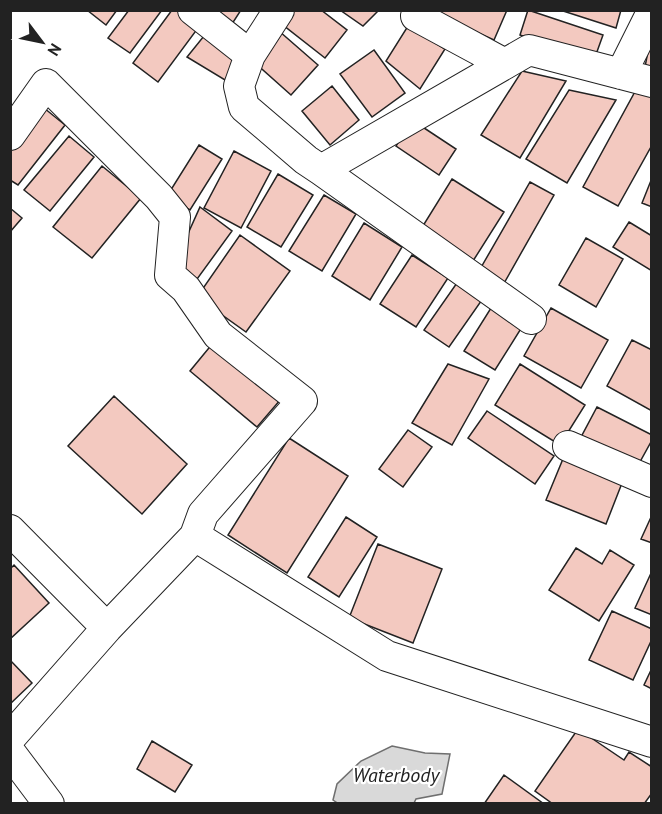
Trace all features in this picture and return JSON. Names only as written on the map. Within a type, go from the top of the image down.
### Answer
[{"type":"street","points":[[193,10],[249,55]]},
{"type":"street","points":[[279,10],[249,55],[239,86],[244,107],[306,160],[531,319]]},
{"type":"street","points":[[418,10],[416,16],[505,64]]},
{"type":"street","points":[[621,74],[651,12]]},
{"type":"street","points":[[321,170],[529,50],[651,82]]},
{"type":"street","points":[[10,135],[46,84],[159,197],[175,217],[170,275],[186,289],[218,334],[302,401],[203,514],[195,536],[107,628],[10,738]]},
{"type":"street","points":[[568,446],[651,482]]},
{"type":"street","points":[[195,536],[387,656],[651,742]]},
{"type":"street","points":[[13,538],[107,628]]},
{"type":"street","points":[[10,752],[49,804]]},
{"type":"water","name":"Waterbody","points":[[392,746],[425,753],[450,754],[442,794],[416,799],[414,803],[339,804],[333,800],[337,784],[361,761]]},
{"type":"building","points":[[87,10],[117,10],[106,25]]},
{"type":"building","points":[[129,10],[162,10],[130,53],[108,38]]},
{"type":"building","points":[[172,10],[184,10],[201,24],[158,82],[133,63]]},
{"type":"building","points":[[214,10],[241,10],[232,24]]},
{"type":"building","points":[[294,10],[321,10],[347,30],[325,58],[283,25]]},
{"type":"building","points":[[340,10],[379,10],[363,26]]},
{"type":"building","points":[[434,10],[507,10],[494,40],[433,13]]},
{"type":"building","points":[[528,10],[603,35],[594,60],[520,35]]},
{"type":"building","points":[[560,10],[621,10],[616,28]]},
{"type":"building","points":[[408,26],[445,49],[420,89],[386,61]]},
{"type":"building","points":[[208,31],[240,56],[225,80],[187,57]]},
{"type":"building","points":[[279,31],[318,65],[291,95],[253,61]]},
{"type":"building","points":[[652,35],[652,68],[645,67]]},
{"type":"building","points":[[374,50],[405,93],[372,117],[340,74]]},
{"type":"building","points":[[522,71],[566,81],[520,158],[481,135]]},
{"type":"building","points":[[332,86],[359,120],[330,145],[302,111]]},
{"type":"building","points":[[637,88],[652,96],[652,145],[618,206],[583,187]]},
{"type":"building","points":[[569,90],[616,100],[567,183],[526,159]]},
{"type":"building","points":[[44,108],[65,125],[18,185],[10,180],[10,149]]},
{"type":"building","points":[[412,120],[456,149],[439,175],[396,146]]},
{"type":"building","points":[[69,136],[94,157],[50,211],[24,190]]},
{"type":"building","points":[[199,145],[222,159],[190,210],[167,196]]},
{"type":"building","points":[[234,151],[271,171],[241,228],[204,208]]},
{"type":"building","points":[[102,166],[141,198],[92,258],[53,227]]},
{"type":"building","points":[[278,174],[313,195],[281,247],[247,227]]},
{"type":"building","points":[[652,178],[652,207],[642,203]]},
{"type":"building","points":[[452,179],[504,212],[473,261],[421,229]]},
{"type":"building","points":[[530,182],[554,195],[503,285],[479,271]]},
{"type":"building","points":[[324,195],[356,214],[322,271],[289,251]]},
{"type":"building","points":[[200,207],[232,231],[192,286],[184,279],[182,247]]},
{"type":"building","points":[[10,208],[22,218],[10,232]]},
{"type":"building","points":[[629,222],[652,236],[652,271],[613,247]]},
{"type":"building","points":[[364,223],[402,247],[370,300],[332,276]]},
{"type":"building","points":[[240,235],[290,271],[246,332],[197,297]]},
{"type":"building","points":[[586,238],[623,259],[596,307],[559,285]]},
{"type":"building","points":[[412,255],[448,278],[416,327],[380,304]]},
{"type":"building","points":[[459,280],[484,297],[449,347],[424,330]]},
{"type":"building","points":[[491,308],[522,327],[495,370],[464,351]]},
{"type":"building","points":[[551,308],[608,340],[581,388],[524,356]]},
{"type":"building","points":[[632,340],[652,350],[652,411],[607,386]]},
{"type":"building","points":[[213,343],[281,399],[257,427],[190,371]]},
{"type":"building","points":[[448,364],[489,379],[452,445],[412,423]]},
{"type":"building","points":[[520,364],[585,405],[560,445],[495,405]]},
{"type":"building","points":[[114,396],[187,464],[142,514],[68,446]]},
{"type":"building","points":[[597,407],[652,435],[652,440],[636,469],[580,439]]},
{"type":"building","points":[[487,411],[554,456],[535,484],[468,438]]},
{"type":"building","points":[[408,430],[432,447],[403,487],[379,469]]},
{"type":"building","points":[[289,438],[348,476],[287,573],[228,535]]},
{"type":"building","points":[[565,454],[624,478],[606,524],[546,500]]},
{"type":"building","points":[[652,515],[652,543],[641,539]]},
{"type":"building","points":[[346,517],[377,537],[339,597],[308,577]]},
{"type":"building","points":[[378,544],[442,569],[413,643],[349,618]]},
{"type":"building","points":[[576,548],[602,564],[610,550],[634,565],[599,621],[549,590]]},
{"type":"building","points":[[14,565],[49,603],[10,639],[10,569]]},
{"type":"building","points":[[652,571],[652,615],[635,608]]},
{"type":"building","points":[[612,611],[652,629],[652,639],[633,680],[589,660]]},
{"type":"building","points":[[10,660],[32,683],[10,704]]},
{"type":"building","points":[[652,668],[652,689],[644,685]]},
{"type":"building","points":[[578,729],[624,760],[629,752],[652,767],[652,793],[644,804],[553,804],[535,791]]},
{"type":"building","points":[[152,741],[192,765],[175,792],[137,769]]},
{"type":"building","points":[[504,775],[544,804],[484,804]]}]
